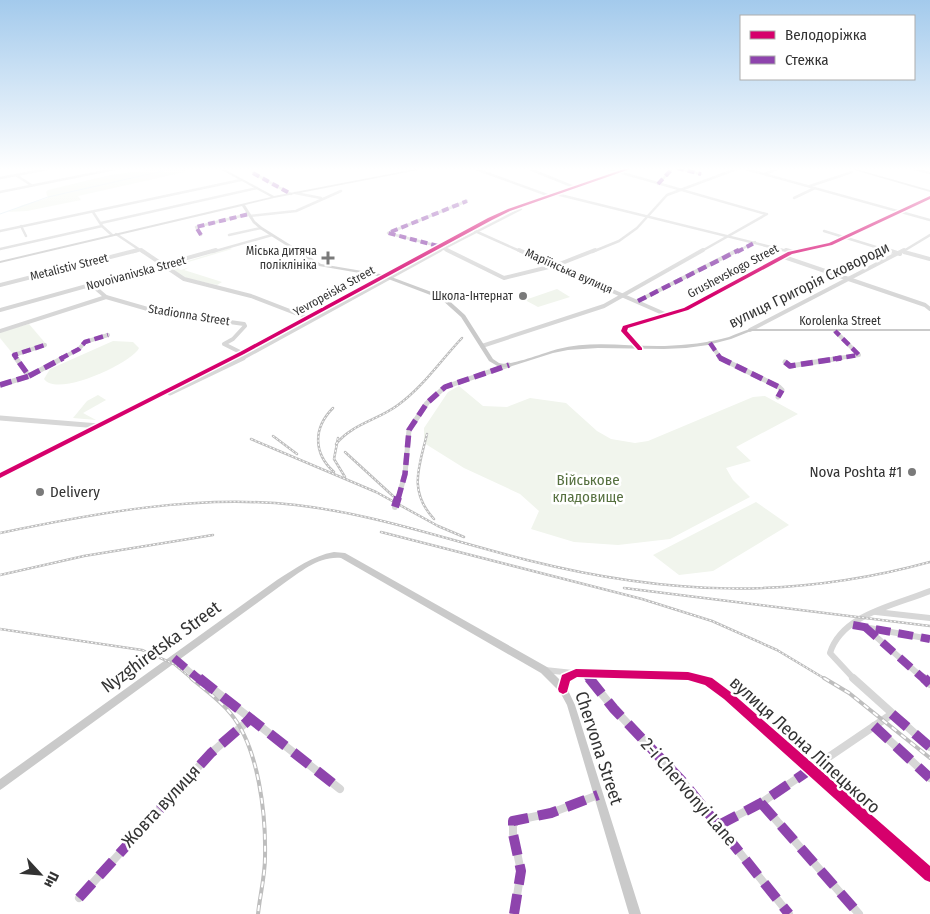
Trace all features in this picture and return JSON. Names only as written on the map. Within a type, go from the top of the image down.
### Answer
[{"type":"main road","points":[[0,262],[215,211]]},
{"type":"main road","points":[[247,211],[261,228],[320,265],[384,276],[432,293],[450,303],[463,316],[491,360],[499,365],[509,365]]},
{"type":"main road","name":"Korolenka Street","points":[[750,330],[930,330]]},
{"type":"main road","name":"вулиця Григорія Сковороди","points":[[509,365],[574,348],[640,349],[710,343],[737,336],[750,330]]},
{"type":"main road","name":"Nyzghiretska Street","points":[[0,785],[280,582],[318,558],[333,554],[348,559]]},
{"type":"main road","name":"Chervona Street","points":[[348,559],[544,670],[564,689],[571,705],[635,914]]},
{"type":"street","points":[[0,231],[99,211]]},
{"type":"street","points":[[0,249],[161,211]]},
{"type":"street","points":[[201,235],[196,227],[249,215],[297,211]]},
{"type":"street","points":[[443,211],[388,233],[438,246],[502,278],[557,266],[619,241],[637,228],[653,211]]},
{"type":"street","name":"Yevropeiska Street","points":[[0,476],[242,354],[438,246],[508,211]]},
{"type":"street","name":"Yevropeiska Street","points":[[152,400],[206,377],[516,211]]},
{"type":"street","points":[[623,211],[793,252]]},
{"type":"street","points":[[482,346],[604,306],[625,296],[767,214],[754,211]]},
{"type":"street","points":[[897,211],[930,220]]},
{"type":"street","name":"Grushevskogo Street","points":[[640,349],[624,331],[625,327],[686,309],[793,252],[830,244],[897,211]]},
{"type":"street","points":[[93,212],[101,225],[114,235],[184,279],[254,297],[314,320]]},
{"type":"street","points":[[21,226],[26,236]]},
{"type":"street","points":[[229,235],[261,228]]},
{"type":"street","name":"Маріїнська вулиця","points":[[470,229],[667,315]]},
{"type":"street","points":[[824,231],[930,259]]},
{"type":"street","name":"Novoivanivska Street","points":[[0,310],[272,235]]},
{"type":"street","name":"вулиця Григорія Сковороди","points":[[750,330],[902,253],[930,235]]},
{"type":"street","points":[[638,301],[756,242]]},
{"type":"street","name":"Metalistiv Street","points":[[0,285],[138,250]]},
{"type":"street","points":[[784,257],[848,281],[926,303],[930,309]]},
{"type":"street","points":[[92,285],[106,297]]},
{"type":"street","points":[[0,332],[106,297]]},
{"type":"street","name":"Stadionna Street","points":[[106,297],[158,312],[244,324],[245,326],[233,339],[224,344],[242,354]]},
{"type":"street","points":[[785,362],[790,366],[859,354],[835,331]]},
{"type":"street","points":[[0,385],[29,376],[79,349],[85,342],[108,335]]},
{"type":"street","points":[[710,343],[722,360],[779,387],[782,390],[778,397]]},
{"type":"street","points":[[29,376],[14,355],[45,345]]},
{"type":"street","points":[[488,372],[494,367],[491,360]]},
{"type":"street","name":"вулиця Григорія Сковороди","points":[[395,507],[405,474],[410,430],[427,403],[446,387],[509,365]]},
{"type":"street","points":[[0,418],[100,426]]},
{"type":"street","points":[[930,591],[876,612],[853,625],[831,645],[830,653],[846,672],[930,747]]},
{"type":"street","points":[[876,612],[930,618]]},
{"type":"street","points":[[853,625],[930,640]]},
{"type":"street","points":[[865,627],[930,684]]},
{"type":"street","points":[[174,658],[249,720],[340,789]]},
{"type":"street","name":"вулиця Леона Ліпецького","points":[[544,670],[701,678],[728,696],[930,875]]},
{"type":"street","points":[[564,689],[566,678],[581,673]]},
{"type":"street","name":"2-i Chervonyi Lane","points":[[581,673],[720,825],[789,914]]},
{"type":"street","points":[[720,825],[761,803],[892,714]]},
{"type":"street","name":"Жовта вулиця","points":[[79,898],[119,850],[212,752],[241,730],[249,720]]},
{"type":"street","points":[[874,726],[930,778]]},
{"type":"street","points":[[514,914],[521,871],[513,834],[513,821],[519,817],[543,815],[577,805],[598,795]]},
{"type":"street","points":[[761,803],[859,914]]},
{"type":"green space","points":[[230,248],[232,249],[175,266],[181,270],[190,267],[184,270],[222,282],[217,285],[185,278],[168,267]]},
{"type":"green space","points":[[557,289],[570,297],[538,307],[525,300]]},
{"type":"green space","points":[[29,324],[46,344],[13,354],[0,338],[0,332]]},
{"type":"green space","points":[[113,341],[133,342],[139,348],[123,362],[94,376],[63,384],[52,384],[44,379],[50,369]]},
{"type":"green space","name":"Військове кладовище","points":[[459,386],[483,406],[507,407],[530,398],[566,403],[597,431],[611,439],[635,443],[648,441],[753,397],[765,396],[798,414],[736,447],[751,461],[726,468],[733,480],[750,497],[670,539],[618,545],[574,542],[531,529],[539,511],[520,494],[464,468],[424,443],[424,428],[448,392]]},
{"type":"green space","points":[[98,395],[106,400],[83,413],[96,420],[73,418],[87,401]]},
{"type":"green space","points":[[756,502],[789,525],[713,571],[679,575],[653,555]]},
{"type":"waterway","points":[[0,214],[9,211]]},
{"type":"railway","points":[[337,443],[357,427],[390,410],[407,398],[424,382],[462,338]]},
{"type":"railway","points":[[333,408],[322,424],[318,440],[322,457],[334,472]]},
{"type":"railway","points":[[427,434],[419,468],[418,489],[426,509],[434,519]]},
{"type":"railway","points":[[273,436],[297,454]]},
{"type":"railway","points":[[337,443],[338,438]]},
{"type":"railway","points":[[251,439],[376,492],[438,526],[464,537]]},
{"type":"railway","points":[[337,443],[334,459],[345,477]]},
{"type":"railway","points":[[345,452],[393,496]]},
{"type":"railway","points":[[0,533],[110,512],[147,507],[222,502],[259,502],[325,509],[384,521],[527,560],[579,572],[679,586],[728,588],[778,587],[828,583],[930,562]]},
{"type":"railway","points":[[381,532],[642,599],[712,621],[777,650],[827,680]]},
{"type":"railway","points":[[0,575],[84,556],[213,535]]},
{"type":"railway","points":[[624,588],[930,626]]},
{"type":"railway","points":[[0,629],[142,650],[174,664],[193,680]]},
{"type":"railway","points":[[191,678],[231,714],[241,728],[254,763],[262,802],[265,840],[264,871],[258,914]]},
{"type":"railway","points":[[824,678],[849,693],[930,758]]},
{"type":"marked path","points":[[438,246],[388,233],[443,211]]},
{"type":"marked path","points":[[201,235],[196,227],[249,214]]},
{"type":"marked path","points":[[638,301],[756,242]]},
{"type":"marked path","points":[[785,362],[790,366],[859,355],[835,331]]},
{"type":"marked path","points":[[29,376],[79,349],[85,342],[108,335]]},
{"type":"marked path","points":[[710,343],[722,360],[779,387],[782,390],[778,397]]},
{"type":"marked path","points":[[0,385],[29,376],[14,355],[45,345]]},
{"type":"marked path","points":[[395,507],[405,474],[409,430],[427,403],[445,387],[509,365]]},
{"type":"marked path","points":[[853,625],[930,639]]},
{"type":"marked path","points":[[865,627],[930,684]]},
{"type":"marked path","points":[[174,658],[249,720],[340,789]]},
{"type":"marked path","points":[[585,673],[614,709],[684,783],[789,914]]},
{"type":"marked path","points":[[892,714],[930,747]]},
{"type":"marked path","points":[[79,898],[144,824],[211,753],[241,729],[249,720]]},
{"type":"marked path","points":[[874,726],[930,778]]},
{"type":"marked path","points":[[719,825],[761,803],[811,769]]},
{"type":"marked path","points":[[514,914],[521,871],[513,834],[513,821],[524,817],[551,813],[598,795]]},
{"type":"marked path","points":[[761,803],[859,914]]},
{"type":"cycle path","points":[[0,476],[242,353],[508,211]]},
{"type":"cycle path","points":[[640,349],[624,331],[625,327],[686,309],[790,253],[830,244],[901,211]]},
{"type":"cycle path","points":[[563,689],[566,678],[576,673],[688,676],[708,681],[728,696],[930,875]]},
{"type":"place","name":"Міська дитяча поліклініка","points":[[328,258]]},
{"type":"place","name":"Школа-Інтернат","points":[[523,296]]},
{"type":"place","name":"Nova Poshta #1","points":[[912,472]]},
{"type":"place","name":"Delivery","points":[[40,492]]}]
